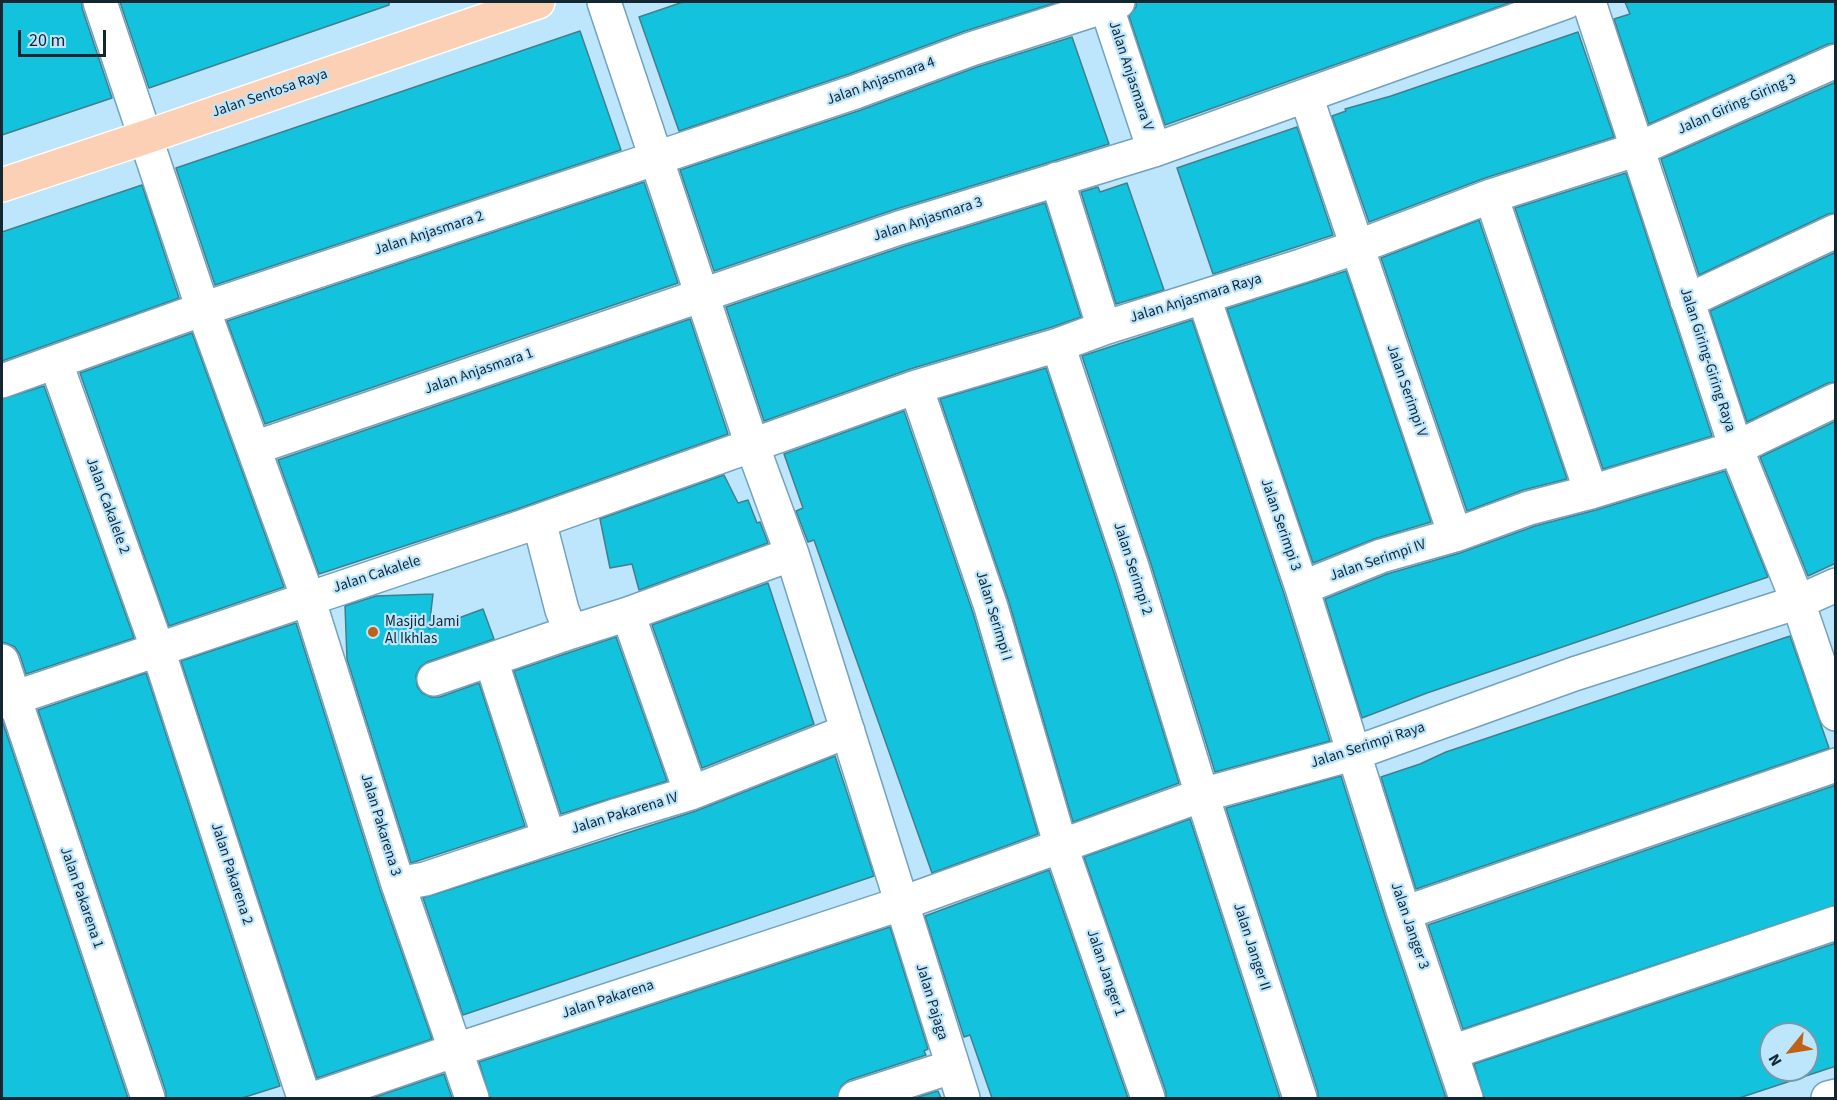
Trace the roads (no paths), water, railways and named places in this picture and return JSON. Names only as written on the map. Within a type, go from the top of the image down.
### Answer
[{"type":"main road","name":"Jalan Sentosa Raya","points":[[2,185],[538,2]]},
{"type":"street","name":"Jalan Pakarena 3","points":[[100,2],[203,309],[308,598],[398,884],[472,1098]]},
{"type":"street","name":"Jalan Pajaga","points":[[604,2],[752,445],[792,554],[951,1067],[963,1098]]},
{"type":"street","name":"Jalan Anjasmara 3","points":[[703,295],[899,228],[1154,150],[1566,2]]},
{"type":"street","name":"Jalan Giring-Giring Raya","points":[[1589,2],[1736,448],[1798,602],[1836,714]]},
{"type":"street","name":"Jalan Anjasmara 4","points":[[656,159],[855,92],[972,48],[1110,3]]},
{"type":"street","name":"Jalan Anjasmara V","points":[[1110,3],[1154,150]]},
{"type":"street","name":"Jalan Giring-Giring 3","points":[[1638,149],[1836,61]]},
{"type":"street","name":"Jalan Serimpi V","points":[[1306,96],[1455,535]]},
{"type":"street","name":"Jalan Anjasmara Raya","points":[[752,445],[916,387],[1058,345],[1104,328],[1204,298],[1357,247],[1491,196],[1638,149]]},
{"type":"street","name":"Jalan Anjasmara 2","points":[[2,381],[203,309],[656,159]]},
{"type":"street","points":[[1057,179],[1104,328]]},
{"type":"street","points":[[1491,196],[1591,492]]},
{"type":"street","points":[[1687,301],[1836,231]]},
{"type":"street","name":"Jalan Anjasmara 1","points":[[254,448],[703,295]]},
{"type":"street","name":"Jalan Serimpi 3","points":[[1204,298],[1302,588],[1353,754]]},
{"type":"street","name":"Jalan Serimpi 2","points":[[1058,345],[1133,570],[1203,795]]},
{"type":"street","name":"Jalan Cakalele 2","points":[[56,363],[158,650]]},
{"type":"street","name":"Jalan Serimpi I","points":[[916,387],[991,607],[1061,848]]},
{"type":"street","name":"Jalan Serimpi IV","points":[[1302,588],[1381,556],[1455,535],[1529,508],[1591,492],[1736,448],[1836,400]]},
{"type":"street","name":"Jalan Cakalele","points":[[8,700],[539,521],[752,445]]},
{"type":"street","points":[[539,521],[562,610],[571,632]]},
{"type":"street","points":[[434,679],[628,614],[792,554]]},
{"type":"street","name":"Jalan Serimpi Raya","points":[[900,904],[1061,848],[1203,795],[1353,754],[1574,674],[1798,602],[1836,585]]},
{"type":"street","points":[[628,614],[691,793]]},
{"type":"street","name":"Jalan Pakarena 2","points":[[158,650],[304,1098]]},
{"type":"street","points":[[491,660],[549,838]]},
{"type":"street","name":"Jalan Pakarena 1","points":[[2,661],[8,700],[148,1098]]},
{"type":"street","name":"Jalan Pakarena IV","points":[[398,884],[425,879],[691,793],[848,731]]},
{"type":"street","name":"Jalan Janger 3","points":[[1353,754],[1466,1098]]},
{"type":"street","points":[[1404,913],[1836,765]]},
{"type":"street","name":"Jalan Janger II","points":[[1203,795],[1300,1098]]},
{"type":"street","name":"Jalan Janger 1","points":[[1061,848],[1148,1098]]},
{"type":"street","name":"Jalan Pakarena","points":[[316,1098],[900,904]]},
{"type":"street","points":[[1452,1052],[1836,923]]},
{"type":"street","points":[[855,1098],[951,1067]]},
{"type":"street","points":[[1828,1098],[1836,1096]]},
{"type":"place","name":"Masjid Jami Al Ikhlas","points":[[373,632]]}]
